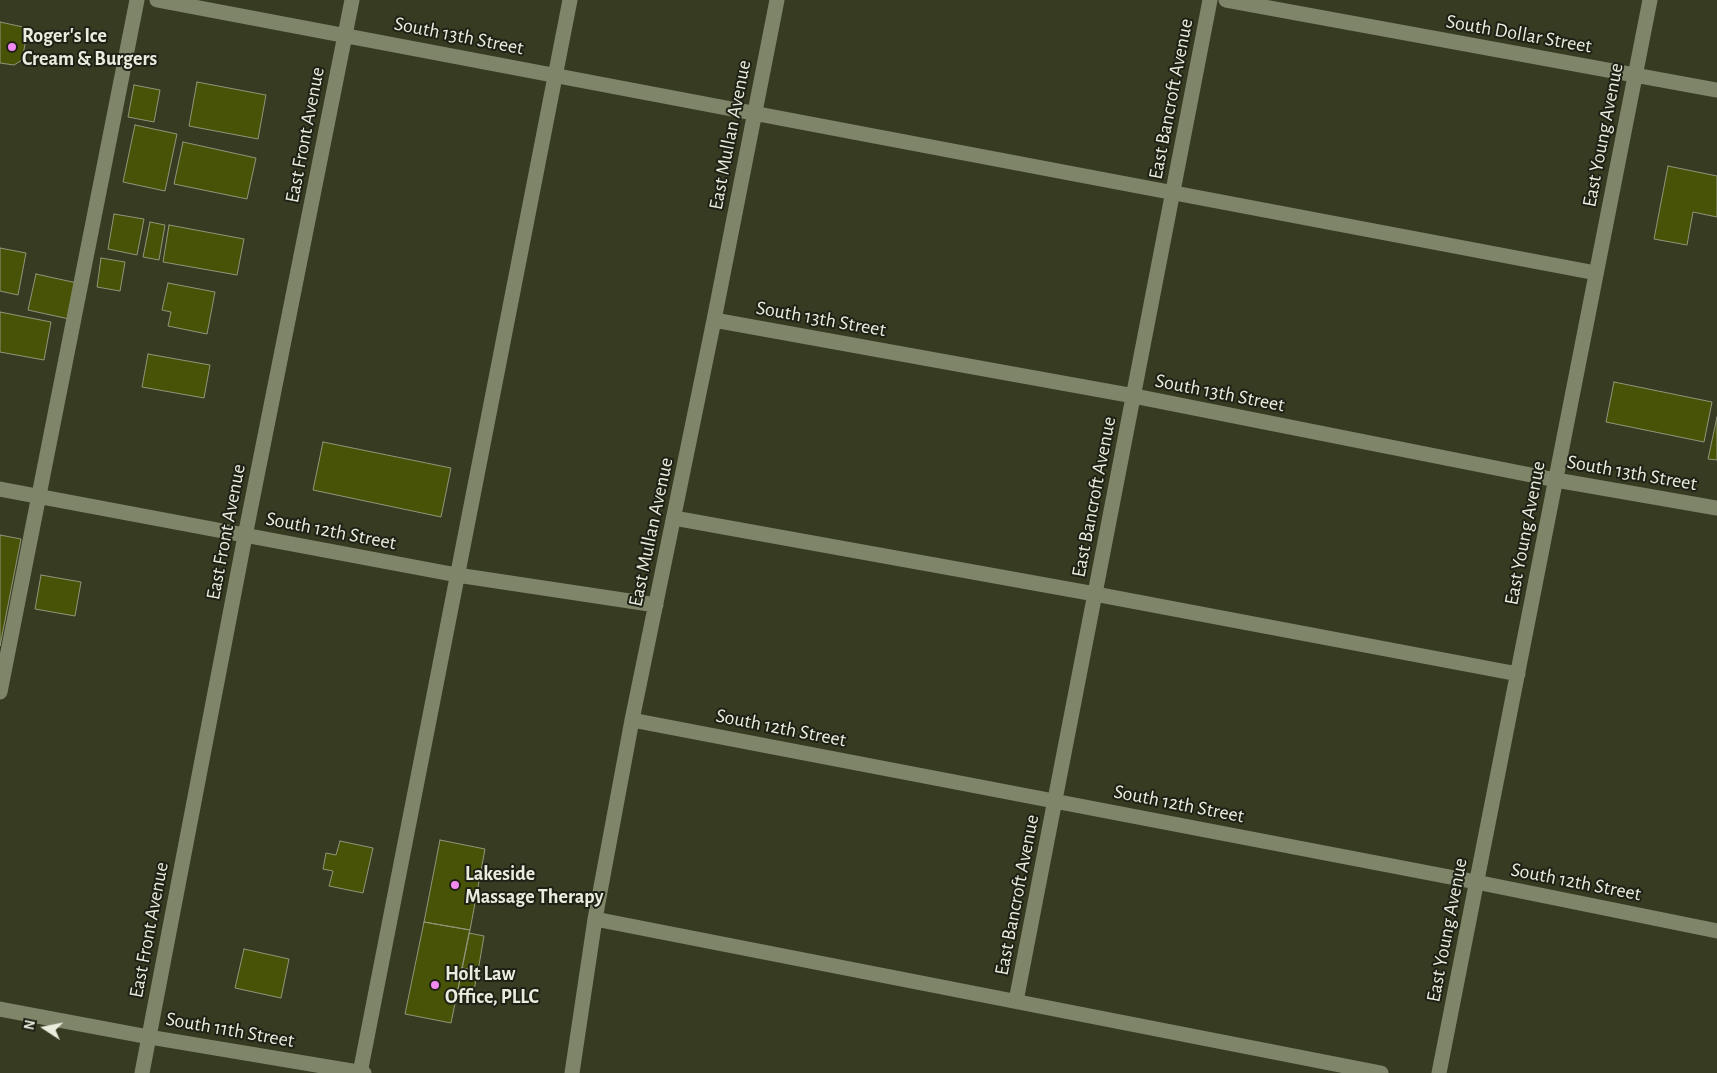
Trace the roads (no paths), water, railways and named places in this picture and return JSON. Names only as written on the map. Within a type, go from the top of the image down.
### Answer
[{"type":"street","points":[[0,692],[137,0]]},
{"type":"street","name":"South 13th Street","points":[[157,0],[1596,273]]},
{"type":"street","name":"East Front Avenue","points":[[142,1073],[245,536],[352,0]]},
{"type":"street","points":[[362,1073],[457,575],[570,0]]},
{"type":"street","name":"East Mullan Avenue","points":[[572,1073],[595,919],[632,720],[777,0]]},
{"type":"street","name":"East Bancroft Avenue","points":[[1016,1002],[1210,0]]},
{"type":"street","name":"South Dollar Street","points":[[1226,0],[1717,90]]},
{"type":"street","name":"East Young Avenue","points":[[1439,1073],[1650,0]]},
{"type":"street","name":"South 13th Street","points":[[714,320],[1134,396],[1556,480],[1717,508]]},
{"type":"street","name":"South 12th Street","points":[[0,489],[457,575],[656,605]]},
{"type":"street","points":[[674,518],[1096,594],[1518,674]]},
{"type":"street","name":"South 12th Street","points":[[632,720],[1476,882],[1717,931]]},
{"type":"street","points":[[595,919],[1381,1073]]},
{"type":"street","name":"South 11th Street","points":[[0,1008],[362,1073]]},
{"type":"place","name":"Roger's Ice Cream & Burgers","points":[[12,47]]},
{"type":"place","name":"Lakeside Massage Therapy","points":[[455,885]]},
{"type":"place","name":"Holt Law Office, PLLC","points":[[435,985]]}]
